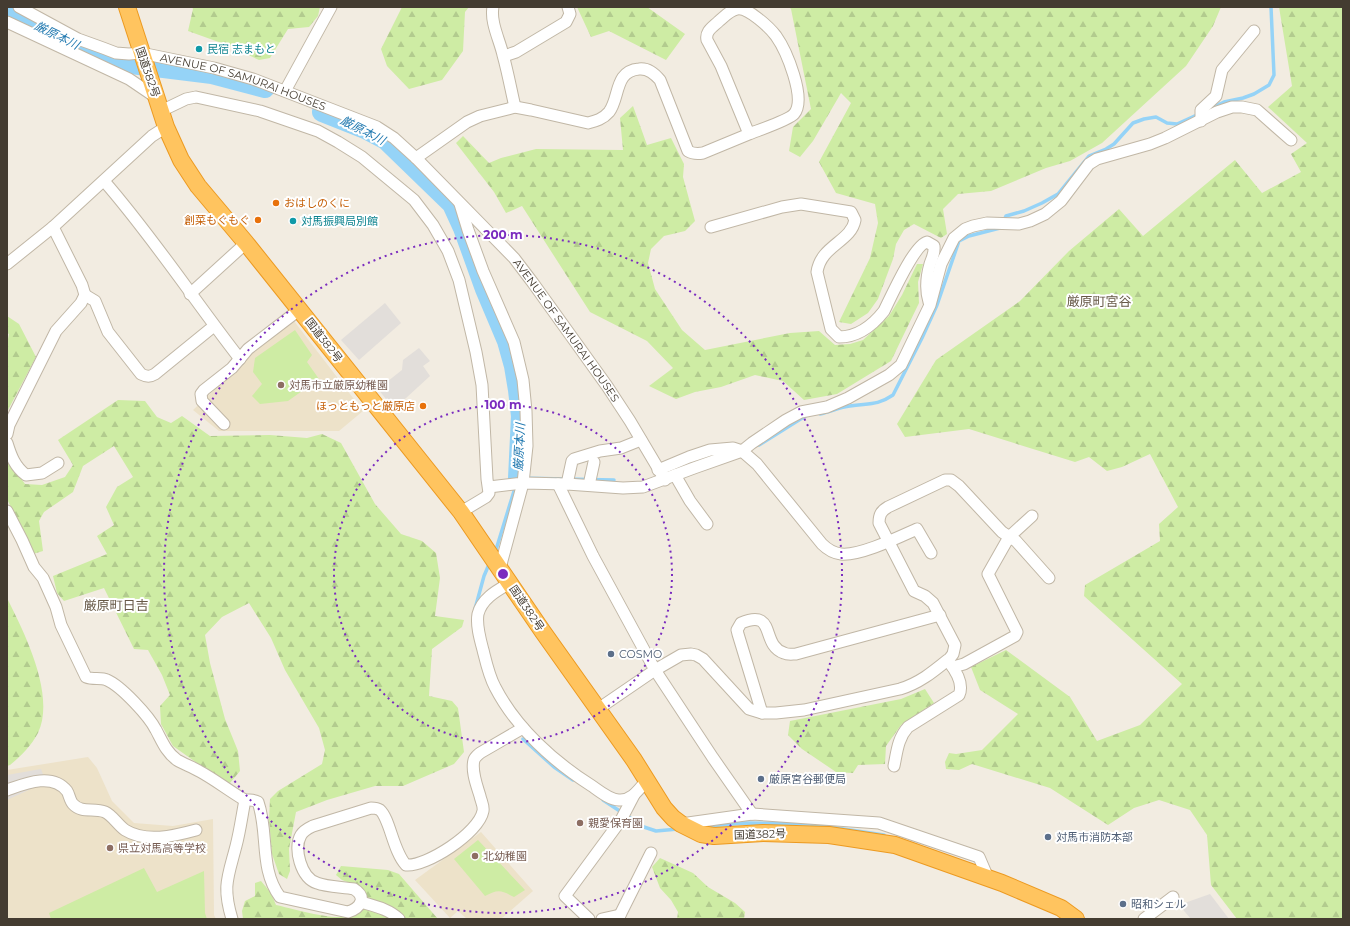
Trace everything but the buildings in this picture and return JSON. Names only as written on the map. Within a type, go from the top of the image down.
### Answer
[{"type":"highway","name":"国道382号","points":[[127,7],[166,127],[181,160],[198,186],[246,243],[461,512],[634,760],[664,808],[672,818],[680,824],[701,834],[714,836],[763,833],[829,835],[895,845],[988,878],[1061,908],[1076,919]]},
{"type":"street","name":"AVENUE OF SAMURAI HOUSES","points":[[19,7],[78,39],[116,53],[142,55],[214,68],[254,79],[376,127],[394,138],[416,158],[497,240],[534,282],[607,386],[642,440],[658,470],[673,471],[690,501],[707,524]]},
{"type":"street","points":[[285,91],[331,7]]},
{"type":"street","points":[[493,7],[494,21],[504,56],[515,107]]},
{"type":"street","points":[[504,56],[516,52],[566,22],[570,14],[568,7]]},
{"type":"street","points":[[416,158],[467,122],[496,111],[515,107],[588,123],[596,121],[603,117],[612,107],[621,80],[626,74],[633,70],[640,69],[648,70],[655,74],[660,80],[688,151],[696,154],[703,153],[793,116],[798,108],[799,102],[797,88],[776,36],[748,12],[743,9],[737,9],[731,11],[708,31],[707,37],[721,66],[749,134]]},
{"type":"street","points":[[7,22],[129,79],[159,105],[196,97],[260,111],[318,132],[362,157],[414,200],[433,225],[448,251],[459,280],[476,352],[482,385],[489,493],[486,497],[461,512]]},
{"type":"street","points":[[1200,121],[1201,110],[1216,96],[1222,70],[1254,30]]},
{"type":"street","points":[[489,487],[520,481],[565,480],[590,481],[636,488],[643,487],[673,471],[742,451],[786,420],[801,412],[827,407],[848,398],[889,375],[901,365],[930,305],[941,264],[954,238],[959,233],[969,228],[986,223],[1019,224],[1030,221],[1045,214],[1061,201],[1089,164],[1096,158],[1150,144],[1217,112],[1232,107],[1257,110],[1291,140]]},
{"type":"street","points":[[7,264],[53,227],[152,136],[166,127]]},
{"type":"street","points":[[104,181],[124,204],[240,359]]},
{"type":"street","points":[[460,204],[483,271],[514,342],[523,380],[527,446],[499,566]]},
{"type":"street","points":[[711,227],[782,207],[801,204],[851,212],[856,220],[854,228],[825,254],[818,265],[817,272],[831,329],[834,333],[839,337],[851,335],[861,331],[875,321],[884,311],[908,264],[919,247],[923,243],[927,242],[934,246],[935,252],[926,280],[926,291],[930,305]]},
{"type":"street","points":[[53,227],[82,285],[85,295],[95,301],[108,332],[142,374],[146,376],[155,374],[214,326]]},
{"type":"street","points":[[190,294],[246,243]]},
{"type":"street","points":[[7,434],[9,425],[52,339],[56,332],[81,303],[85,295]]},
{"type":"street","points":[[224,424],[202,401],[201,394],[232,368],[248,349],[299,310]]},
{"type":"street","points":[[642,440],[621,448],[600,451],[574,459],[565,480],[593,556],[655,670],[717,765],[756,814],[763,833]]},
{"type":"street","points":[[7,443],[10,456],[18,469],[26,475],[42,473],[58,463]]},
{"type":"street","points":[[742,451],[757,464],[822,544],[828,549],[842,554],[858,552],[888,542],[917,529],[931,553]]},
{"type":"street","points":[[590,481],[594,462]]},
{"type":"street","points":[[658,470],[673,471]]},
{"type":"street","points":[[894,766],[899,739],[908,727],[959,695],[961,690],[960,683],[950,664],[955,645],[933,603],[925,596],[914,591],[888,542],[879,523],[879,517],[884,510],[945,480],[955,482],[1002,532],[1016,541],[1049,578]]},
{"type":"street","points":[[7,512],[34,567],[43,578],[56,607],[61,625],[86,677],[93,679],[105,679],[113,683],[143,712],[156,728],[166,750],[177,759],[200,771],[219,785],[245,800],[255,800],[258,802],[262,820],[268,873],[274,889],[280,896],[348,912],[354,910],[361,902],[359,892],[354,889],[317,883],[306,875],[301,867],[298,842],[300,835],[304,830],[349,814],[371,808],[376,808],[383,814],[395,846],[406,865],[420,864],[451,847],[463,838],[479,820],[483,810],[475,779],[475,758],[480,753],[524,728]]},
{"type":"street","points":[[598,709],[655,670],[681,655],[691,654],[703,659],[749,709],[762,713],[804,710],[900,689],[912,686],[950,664],[964,664],[1015,636],[1017,632],[988,574],[1009,537],[1032,516]]},
{"type":"street","points":[[510,582],[488,598],[478,613],[481,642],[488,668],[494,686],[505,704],[524,728],[560,764],[614,800],[628,799],[634,795],[647,780]]},
{"type":"street","points":[[762,713],[737,630],[741,623],[756,619],[761,620],[766,627],[773,647],[785,654],[796,654],[940,615]]},
{"type":"street","points":[[7,790],[31,782],[46,780],[57,784],[66,790],[73,804],[85,811],[96,810],[106,812],[126,830],[140,835],[155,838],[177,835],[196,830]]},
{"type":"street","points":[[590,919],[565,896],[621,820],[634,795]]},
{"type":"street","points":[[232,919],[226,894],[226,879],[236,846],[245,800]]},
{"type":"street","points":[[680,824],[756,814],[879,823],[979,857],[988,878]]},
{"type":"street","points":[[602,919],[619,917],[651,853]]},
{"type":"street","points":[[1144,919],[1173,897]]},
{"type":"street","points":[[361,902],[394,914],[398,919]]},
{"type":"shaded area","points":[[385,303],[401,323],[359,360],[341,340]]},
{"type":"shaded area","name":"対馬市立厳原幼稚園","points":[[294,321],[363,411],[339,431],[219,431],[193,410],[245,361],[248,354]]},
{"type":"shaded area","points":[[419,348],[430,361],[423,366],[430,376],[394,409],[378,389],[402,370],[403,360]]},
{"type":"shaded area","name":"県立対馬高等学校","points":[[88,757],[97,768],[112,801],[134,823],[173,826],[213,819],[214,915],[216,919],[7,919],[7,770]]},
{"type":"shaded area","points":[[41,769],[46,782],[7,800],[7,775]]},
{"type":"shaded area","name":"北幼稚園","points":[[481,832],[533,891],[501,919],[467,919],[458,911],[450,918],[415,880]]},
{"type":"shaded area","points":[[1210,894],[1229,919],[1191,919],[1179,905]]},
{"type":"green space","points":[[192,7],[320,7],[318,16],[309,27],[288,29],[270,58],[259,60],[227,45],[188,31],[193,9]]},
{"type":"green space","points":[[402,7],[469,7],[465,12],[463,51],[442,80],[409,89],[387,66],[381,49]]},
{"type":"green space","points":[[577,7],[647,7],[685,34],[666,60],[609,31],[591,37]]},
{"type":"green space","points":[[789,7],[1221,7],[1213,26],[1186,66],[1102,143],[1070,161],[1046,168],[991,191],[958,194],[943,209],[947,234],[941,238],[914,224],[904,230],[896,244],[893,259],[878,299],[868,313],[851,324],[839,322],[870,258],[878,223],[875,204],[836,193],[819,162],[851,103],[841,93],[813,141],[800,157],[789,151],[793,127],[811,109],[791,9]]},
{"type":"green space","points":[[1279,7],[1343,7],[1343,919],[1237,919],[1211,885],[1207,835],[1190,810],[1159,800],[1134,808],[1108,825],[1050,788],[972,764],[959,770],[946,769],[945,762],[949,753],[956,754],[982,750],[1018,714],[980,690],[971,667],[1006,650],[1070,697],[1097,741],[1140,725],[1182,684],[1084,596],[1085,585],[1160,541],[1159,524],[1178,507],[1150,454],[1122,467],[1107,471],[1089,457],[1075,462],[969,429],[905,437],[897,424],[936,360],[1020,301],[1069,251],[1119,209],[1143,236],[1235,160],[1262,193],[1301,172],[1291,154],[1307,143],[1268,107],[1292,86]]},
{"type":"green space","points":[[633,106],[647,145],[671,138],[684,164],[683,177],[695,221],[685,231],[664,236],[651,249],[648,263],[655,289],[682,330],[705,350],[790,333],[819,331],[835,345],[850,344],[863,340],[889,316],[902,295],[917,264],[923,264],[918,282],[919,303],[891,361],[837,394],[804,400],[783,381],[755,375],[721,387],[695,392],[676,399],[649,386],[673,368],[647,341],[590,312],[522,206],[506,213],[494,192],[456,143],[463,136],[489,163],[501,158],[536,149],[623,150],[620,118]]},
{"type":"green space","points":[[7,316],[19,324],[36,357],[7,412],[7,344],[9,334],[7,333]]},
{"type":"green space","points":[[295,330],[312,355],[307,362],[319,379],[288,401],[260,404],[252,396],[262,384],[253,372],[255,358]]},
{"type":"green space","points":[[118,400],[145,401],[157,417],[171,423],[182,416],[210,436],[270,435],[307,438],[322,434],[341,443],[375,504],[401,534],[422,541],[436,553],[440,578],[435,616],[464,620],[462,627],[432,649],[429,696],[452,701],[458,708],[464,752],[454,764],[403,786],[375,786],[327,800],[296,812],[289,849],[290,871],[287,879],[279,874],[272,854],[269,819],[270,799],[278,791],[322,764],[325,750],[319,728],[285,670],[271,638],[249,603],[222,617],[205,635],[210,663],[225,719],[238,751],[240,771],[230,783],[218,778],[173,746],[161,724],[160,706],[170,695],[162,675],[148,650],[134,649],[104,588],[64,601],[57,593],[53,576],[107,554],[97,536],[114,525],[106,507],[117,487],[133,477],[114,446],[83,466],[73,492],[44,512],[39,521],[43,551],[33,554],[7,499],[7,459],[25,484],[42,485],[65,477],[73,465],[58,440]]},
{"type":"green space","points":[[7,598],[22,628],[36,664],[41,683],[43,718],[38,733],[26,750],[7,766]]},
{"type":"green space","points":[[925,689],[934,703],[901,725],[886,746],[885,764],[858,765],[853,773],[836,772],[802,749],[788,735],[790,721],[901,699]]},
{"type":"green space","points":[[478,840],[525,890],[514,897],[500,891],[493,892],[485,896],[454,859]]},
{"type":"green space","points":[[660,858],[693,873],[708,887],[735,903],[745,912],[744,919],[677,919],[678,912],[671,900],[660,888],[652,867]]},
{"type":"green space","points":[[341,866],[388,870],[399,874],[438,919],[243,919],[242,911],[245,901],[255,896],[255,883],[261,881],[271,893],[276,905],[307,913],[333,917],[354,915],[362,910],[366,900],[355,885],[342,880],[336,875]]},
{"type":"green space","points":[[144,868],[157,892],[204,871],[205,913],[207,919],[51,919],[49,913]]},
{"type":"waterway","points":[[1209,109],[1224,102],[1254,94],[1269,85],[1274,75],[1271,7]]},
{"type":"waterway","name":"厳原本川","points":[[7,11],[115,62],[212,74],[265,88]]},
{"type":"waterway","name":"厳原本川","points":[[322,112],[365,129],[386,140],[452,204],[463,228],[485,289],[507,341],[514,366],[521,416],[518,478]]},
{"type":"waterway","points":[[1003,222],[1006,216],[1024,211],[1058,194],[1089,156],[1114,144],[1133,123],[1156,117],[1167,123],[1177,124],[1199,114]]},
{"type":"waterway","points":[[820,414],[846,407],[877,403],[893,395],[937,305],[959,241],[969,236],[1000,228]]},
{"type":"waterway","points":[[759,445],[807,415]]},
{"type":"waterway","points":[[699,459],[715,455]]},
{"type":"waterway","points":[[495,553],[518,478],[614,480]]},
{"type":"waterway","points":[[475,609],[484,576],[490,562]]},
{"type":"waterway","points":[[523,739],[554,767],[573,780]]},
{"type":"waterway","points":[[603,800],[644,827],[656,831],[678,829]]},
{"type":"waterway","points":[[708,826],[746,823],[810,824],[884,835]]},
{"type":"place","name":"民宿 志まもと","points":[[199,49]]},
{"type":"place","name":"おはしのくに","points":[[276,203]]},
{"type":"place","name":"創菜もぐもぐ","points":[[258,220]]},
{"type":"place","name":"対馬振興局別館","points":[[293,221]]},
{"type":"place","name":"対馬市立厳原幼稚園","points":[[281,385]]},
{"type":"place","name":"ほっともっと厳原店","points":[[423,406]]},
{"type":"place","name":"COSMO","points":[[611,654]]},
{"type":"place","name":"厳原宮谷郵便局","points":[[761,779]]},
{"type":"place","name":"親愛保育園","points":[[580,823]]},
{"type":"place","name":"対馬市消防本部","points":[[1048,837]]},
{"type":"place","name":"県立対馬高等学校","points":[[110,848]]},
{"type":"place","name":"北幼稚園","points":[[475,856]]},
{"type":"place","name":"昭和シェル","points":[[1123,904]]},
{"type":"district","name":"厳原町宮谷","points":[[1099,301]]},
{"type":"district","name":"厳原町日吉","points":[[116,605]]}]
